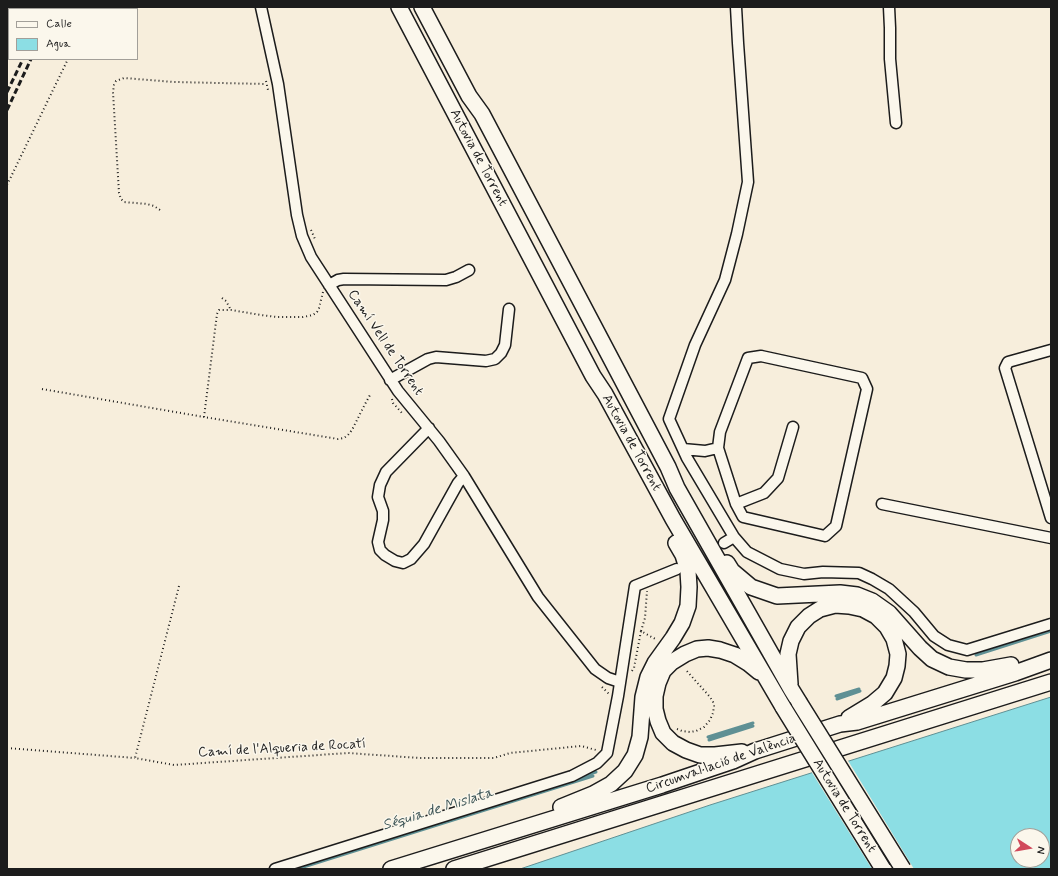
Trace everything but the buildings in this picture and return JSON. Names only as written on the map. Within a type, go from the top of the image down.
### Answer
[{"type":"highway","name":"Autovia de Torrent","points":[[398,7],[593,376],[605,394],[673,519],[764,676],[883,869]]},
{"type":"highway","name":"Autovia de Torrent","points":[[422,7],[469,96],[482,114],[668,467],[677,488],[791,689],[903,869]]},
{"type":"highway","points":[[432,7],[476,91],[482,114]]},
{"type":"highway","points":[[542,822],[560,807],[593,794],[611,784],[624,771],[634,755],[640,737],[644,697],[648,677],[655,663],[682,623],[688,606],[690,587],[688,571],[683,555],[599,400],[593,376]]},
{"type":"highway","points":[[668,467],[683,484],[732,572],[751,587],[777,596],[840,593],[857,595],[872,601],[890,613],[920,648],[932,659],[949,667],[966,670],[983,670],[1015,664],[1046,662]]},
{"type":"highway","points":[[791,689],[788,654],[791,641],[798,627],[809,616],[820,609],[835,605],[863,609],[876,616],[887,627],[894,639],[898,654],[898,666],[894,678],[885,693],[872,704],[840,724]]},
{"type":"highway","points":[[755,751],[700,755],[673,743],[663,733],[658,721],[655,709],[655,696],[663,671],[672,662],[697,649],[708,648],[735,655],[764,676]]},
{"type":"highway","name":"Circumval·lació de València","points":[[392,869],[733,761],[755,751],[840,724],[858,722],[1046,662]]},
{"type":"highway","name":"Circumval·lació de València","points":[[454,869],[1051,682]]},
{"type":"street","name":"Camí Vell de Torrent","points":[[262,7],[278,84],[297,215],[300,229],[311,257],[390,380],[429,428],[464,476],[538,597],[595,669],[608,678],[620,682]]},
{"type":"street","points":[[736,7],[748,182],[725,280],[695,345],[669,419],[686,458],[734,537],[747,552],[780,569],[804,574],[823,572],[859,574],[872,579],[889,589],[914,612],[934,636],[948,645],[967,650],[1051,624]]},
{"type":"street","points":[[889,7],[890,59],[896,123]]},
{"type":"street","points":[[329,285],[344,278],[446,280],[456,277],[469,270]]},
{"type":"street","points":[[390,380],[428,359],[436,357],[486,361],[495,358],[501,353],[505,345],[509,310]]},
{"type":"street","points":[[1051,350],[1008,362],[1004,368],[1051,518]]},
{"type":"street","points":[[761,356],[862,378],[867,389],[836,526],[825,536],[743,517],[736,504],[718,448],[720,432],[748,358],[761,356]]},
{"type":"street","points":[[429,428],[386,472],[380,485],[378,497],[383,511],[383,520],[378,542],[380,550],[395,561],[403,563],[411,559],[424,544],[458,483],[464,476]]},
{"type":"street","points":[[736,504],[764,493],[778,478],[793,428]]},
{"type":"street","points":[[683,449],[706,451],[718,448]]},
{"type":"street","points":[[882,504],[1051,538]]},
{"type":"street","points":[[724,542],[734,537]]},
{"type":"street","points":[[275,869],[572,776],[597,764],[607,752],[620,682],[634,586],[677,569]]},
{"type":"path","points":[[7,185],[68,60]]},
{"type":"path","points":[[160,210],[147,204],[124,202],[119,193],[113,92],[116,81],[124,78],[174,82],[278,84]]},
{"type":"path","points":[[310,227],[316,242]]},
{"type":"path","points":[[204,417],[217,314],[219,310],[231,310],[277,317],[309,316],[317,312],[323,292],[329,285]]},
{"type":"path","points":[[222,298],[226,301],[231,310]]},
{"type":"path","points":[[42,389],[338,439],[344,438],[352,430],[370,395]]},
{"type":"path","points":[[135,758],[179,586]]},
{"type":"path","points":[[630,674],[634,668],[645,618],[647,590]]},
{"type":"path","points":[[641,631],[660,642]]},
{"type":"path","points":[[675,728],[682,731],[696,731],[704,727],[710,720],[713,713],[714,706],[710,697],[686,670]]},
{"type":"path","name":"Camí de l'Alqueria de Rocatí","points":[[7,748],[135,758],[174,764],[348,753],[420,758],[494,758],[510,753],[581,746],[607,752]]},
{"type":"water","points":[[1051,697],[1051,869],[520,869],[710,805]]},
{"type":"pier","points":[[847,759],[914,869],[872,869],[811,771]]},
{"type":"waterway","name":"Séquia de Mislata","points":[[976,655],[1051,631]]},
{"type":"waterway","name":"Séquia de Mislata","points":[[836,696],[859,689]]},
{"type":"waterway","name":"Séquia de Mislata","points":[[837,699],[860,691]]},
{"type":"waterway","name":"Séquia de Mislata","points":[[708,737],[753,723]]},
{"type":"waterway","name":"Séquia de Mislata","points":[[709,740],[753,726]]},
{"type":"waterway","name":"Séquia de Mislata","points":[[580,777],[596,772]]},
{"type":"waterway","name":"Séquia de Mislata","points":[[297,869],[593,776]]},
{"type":"tunnel","points":[[691,561],[724,543]]},
{"type":"railway","points":[[7,92],[23,60]]},
{"type":"railway","points":[[7,110],[31,60]]}]
